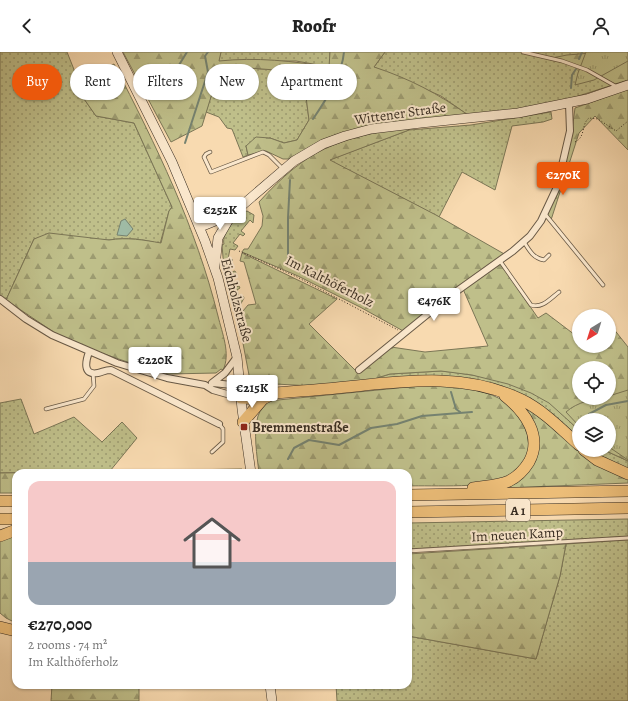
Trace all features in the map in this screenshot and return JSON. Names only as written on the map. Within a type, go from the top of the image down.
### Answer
[{"type":"highway","points":[[243,422],[263,399],[274,393],[404,380],[429,380],[471,384],[522,400],[537,408],[572,439]]},
{"type":"highway","points":[[241,386],[265,389],[274,393]]},
{"type":"highway","points":[[438,495],[509,481],[525,468],[534,449],[534,438],[530,425],[513,402],[502,393]]},
{"type":"highway","points":[[241,398],[263,399]]},
{"type":"highway","points":[[593,457],[628,474]]},
{"type":"highway","name":"A 1","points":[[412,495],[628,491]]},
{"type":"highway","points":[[0,501],[12,501]]},
{"type":"highway","name":"A 1","points":[[412,512],[628,508]]},
{"type":"highway","points":[[0,519],[12,519]]},
{"type":"highway","points":[[0,536],[12,532]]},
{"type":"highway","points":[[0,618],[12,629]]},
{"type":"highway","points":[[0,627],[12,630]]},
{"type":"main road","name":"Eichholzstraße","points":[[117,52],[160,135],[200,227],[215,269],[225,301],[237,357],[241,386],[243,422],[251,469]]},
{"type":"main road","name":"Wittener Straße","points":[[200,227],[232,214],[284,170],[323,144],[370,129],[421,122],[495,116],[569,104],[628,84]]},
{"type":"main road","points":[[215,269],[218,238],[232,214]]},
{"type":"main road","points":[[270,689],[272,701]]},
{"type":"street","points":[[359,370],[462,286],[524,242],[544,214],[557,187],[570,131],[569,104]]},
{"type":"street","points":[[0,299],[52,335],[89,352],[146,373],[205,385],[213,390],[241,398]]},
{"type":"street","points":[[89,352],[86,366],[93,373],[111,370],[219,424]]},
{"type":"street","points":[[205,385],[212,383],[225,373],[237,357]]},
{"type":"street","points":[[212,383],[241,386]]},
{"type":"lane","points":[[523,52],[562,61],[587,70],[618,88]]},
{"type":"lane","points":[[210,152],[204,157],[211,172],[263,152],[269,154],[284,170]]},
{"type":"lane","points":[[544,214],[603,285]]},
{"type":"lane","points":[[524,242],[533,255],[539,259],[544,260],[548,255]]},
{"type":"lane","points":[[500,260],[531,304],[536,307],[541,306],[559,292]]},
{"type":"lane","points":[[46,409],[84,399],[94,386],[93,373]]},
{"type":"lane","points":[[212,452],[223,442],[222,429],[219,424]]},
{"type":"lane","name":"Im neuen Kamp","points":[[412,551],[628,538]]},
{"type":"path","points":[[568,142],[576,142],[583,136],[586,120],[589,118],[598,119],[616,131],[628,121]]},
{"type":"path","name":"Im Kalthöferholz","points":[[239,251],[304,281],[405,334]]},
{"type":"green space","points":[[0,52],[67,52],[72,64],[70,64],[70,100],[85,100],[96,116],[134,123],[172,207],[169,211],[160,244],[128,239],[34,239],[6,300],[0,296]]},
{"type":"green space","points":[[123,52],[221,52],[219,61],[247,59],[309,64],[267,64],[267,69],[259,69],[259,64],[205,64],[205,100],[210,100],[202,126],[171,142],[149,100],[197,100],[197,64],[133,64],[133,71]]},
{"type":"green space","points":[[221,52],[330,52],[330,64],[313,64],[296,61],[218,62]]},
{"type":"green space","points":[[330,52],[385,52],[374,67],[423,87],[468,115],[366,126],[330,137],[289,159],[283,159],[266,151],[248,155],[246,146],[256,137],[270,138],[284,143],[297,140],[309,120],[306,100],[357,100],[357,64],[329,64]]},
{"type":"green space","points":[[385,52],[628,52],[628,80],[569,99],[520,110],[468,115],[441,96],[374,67]]},
{"type":"green space","points":[[586,52],[628,52],[628,61],[594,80],[575,85]]},
{"type":"green space","points":[[628,52],[628,80],[615,84],[589,70],[552,58],[567,55]]},
{"type":"green space","points":[[259,69],[267,69],[267,100],[306,100],[309,120],[297,140],[284,143],[270,138],[246,146],[248,155],[243,157],[232,129],[227,128],[219,117],[206,112],[210,100],[259,100]]},
{"type":"green space","points":[[125,86],[174,187],[198,250],[209,283],[225,343],[226,357],[223,370],[221,369],[216,373],[169,374],[151,370],[101,353],[55,333],[6,300],[34,239],[49,233],[109,240],[129,239],[161,243],[169,211],[172,207],[134,123],[96,116],[85,100],[125,100]]},
{"type":"green space","points":[[628,89],[628,150],[595,116],[579,133],[551,220],[547,215],[565,163],[575,108]]},
{"type":"green space","points":[[551,112],[552,119],[543,122],[512,126],[495,190],[462,172],[439,217],[329,160],[409,130],[471,125]]},
{"type":"green space","points":[[409,127],[409,130],[330,160],[436,215],[506,255],[405,332],[360,307],[298,276],[242,252],[244,249],[248,249],[262,226],[263,216],[259,202],[293,169],[309,157],[343,141],[384,131]]},
{"type":"green space","points":[[247,211],[254,215],[253,223],[250,220],[241,231],[245,234],[243,236],[240,234],[233,243],[238,246],[235,250],[230,249],[228,259],[233,260],[229,263],[231,272],[235,271],[236,273],[232,274],[236,287],[239,286],[240,288],[237,290],[239,297],[243,296],[244,298],[237,311],[224,269],[222,245],[224,244],[227,230],[239,216]]},
{"type":"green space","points":[[242,253],[337,299],[309,324],[357,372],[391,347],[425,352],[488,346],[463,289],[500,263],[538,318],[546,313],[572,333],[572,353],[616,353],[616,332],[628,347],[628,461],[616,456],[616,413],[572,413],[572,424],[549,403],[531,393],[508,384],[472,375],[441,371],[390,374],[367,381],[313,386],[256,383],[249,375],[238,317],[248,305],[256,304],[244,262],[240,261]]},
{"type":"green space","points":[[441,371],[483,377],[512,384],[538,395],[554,406],[572,424],[572,437],[517,394],[367,381],[390,374]]},
{"type":"green space","points":[[428,385],[471,389],[499,398],[511,406],[521,417],[529,436],[530,445],[525,460],[518,471],[510,477],[502,481],[476,485],[412,486],[412,469],[259,469],[256,430],[258,416],[268,401]]},
{"type":"green space","points":[[628,390],[628,460],[616,452],[616,413],[572,413],[572,418],[566,412],[577,405],[616,405],[616,394]]},
{"type":"green space","points":[[21,399],[34,434],[74,417],[102,442],[122,422],[137,438],[112,469],[12,469],[12,473],[0,473],[0,403]]},
{"type":"green space","points":[[514,400],[530,409],[572,445],[572,457],[586,457],[591,461],[628,478],[628,483],[504,488],[537,451]]},
{"type":"green space","points":[[616,456],[628,461],[628,469],[603,457],[616,457]]},
{"type":"green space","points":[[0,473],[12,473],[12,493],[0,493]]},
{"type":"green space","points":[[628,519],[628,536],[412,549],[412,523]]},
{"type":"green space","points":[[12,534],[12,621],[0,613],[0,539]]},
{"type":"green space","points":[[628,540],[628,701],[337,701],[336,689],[412,689],[412,637],[536,659],[560,576],[566,544]]},
{"type":"green space","points":[[566,544],[560,576],[536,659],[412,637],[412,554]]},
{"type":"green space","points":[[52,689],[139,689],[139,701],[51,701]]},
{"type":"shaded area","points":[[125,219],[133,229],[127,236],[117,235],[121,221]]},
{"type":"waterway","points":[[180,64],[187,52]]},
{"type":"waterway","points":[[185,143],[208,72],[205,56],[208,52]]},
{"type":"waterway","points":[[313,119],[328,96],[337,78],[343,61],[344,52]]},
{"type":"waterway","points":[[579,59],[582,52]]},
{"type":"waterway","points":[[571,88],[572,75],[576,69]]},
{"type":"waterway","points":[[288,266],[290,180]]},
{"type":"waterway","points":[[451,392],[456,409],[460,412]]},
{"type":"waterway","points":[[591,413],[606,405],[628,401]]},
{"type":"waterway","points":[[288,459],[294,448],[309,440],[339,445],[371,428],[397,424],[422,416],[472,412]]},
{"type":"place","name":"Bremmenstraße","points":[[244,427]]}]
